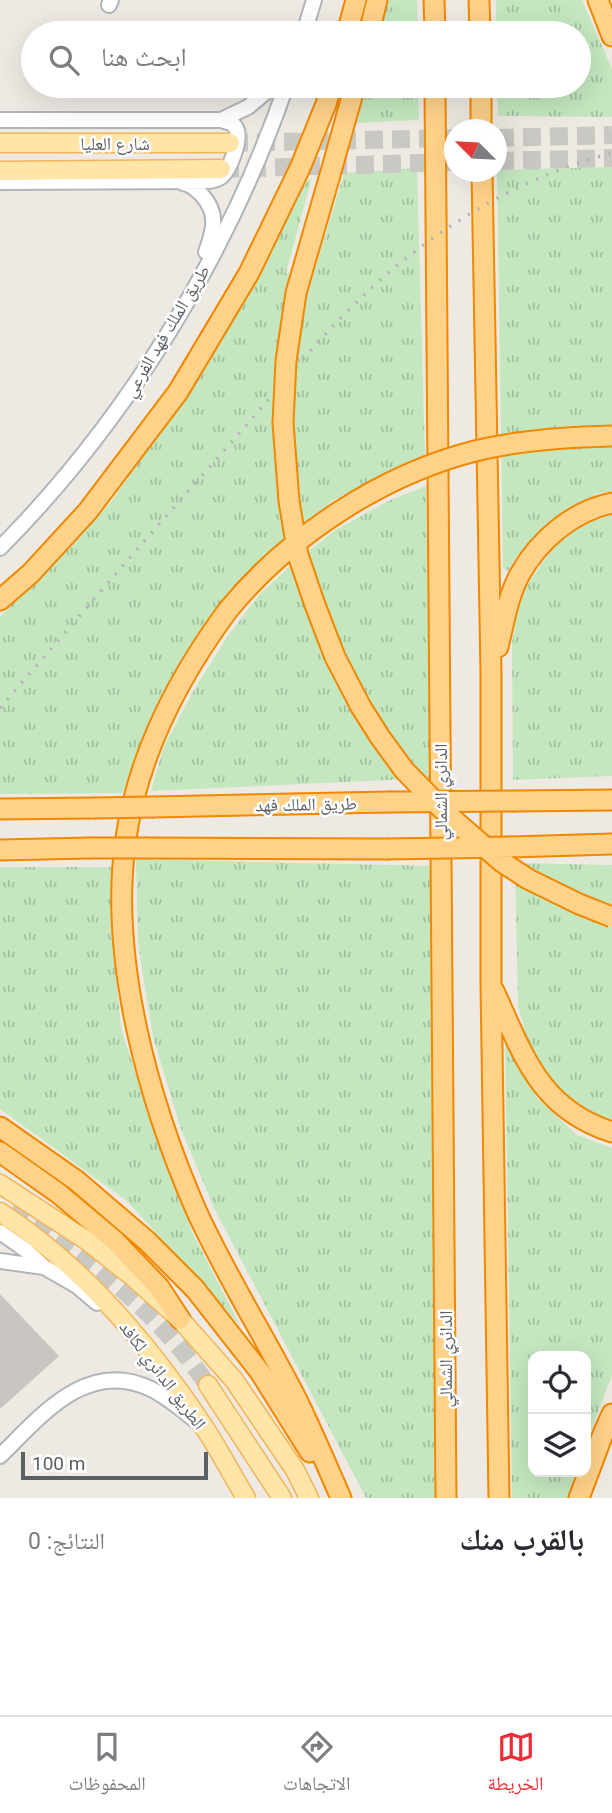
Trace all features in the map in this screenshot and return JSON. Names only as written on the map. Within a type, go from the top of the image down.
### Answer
[{"type":"highway","points":[[350,21],[356,0]]},
{"type":"highway","points":[[372,21],[377,0]]},
{"type":"highway","points":[[434,0],[435,21]]},
{"type":"highway","points":[[479,0],[480,21]]},
{"type":"highway","points":[[598,0],[612,36]]},
{"type":"highway","points":[[0,600],[32,573],[88,512],[178,392],[249,273],[300,168],[328,98]]},
{"type":"highway","points":[[352,98],[296,293],[286,361],[283,423],[289,501],[298,555],[335,657],[361,707],[404,770],[447,814],[502,862],[528,879],[612,917]]},
{"type":"highway","name":"الدائري الشمالي","points":[[435,98],[446,1498]]},
{"type":"highway","points":[[481,98],[481,119]]},
{"type":"highway","points":[[482,182],[491,672],[491,984],[499,1498]]},
{"type":"highway","points":[[340,1498],[298,1401],[234,1286],[196,1209],[158,1106],[141,1047],[127,973],[121,913],[125,849],[134,800],[145,764],[171,700],[207,639],[250,584],[290,547],[342,510],[380,489],[418,471],[474,451],[523,441],[612,436]]},
{"type":"highway","points":[[491,672],[512,593],[534,554],[548,536],[566,523],[585,512],[612,503]]},
{"type":"highway","points":[[536,802],[612,792]]},
{"type":"highway","name":"طريق الملك فهد","points":[[0,809],[612,800]]},
{"type":"highway","points":[[0,850],[606,846]]},
{"type":"highway","points":[[491,984],[537,1079],[555,1100],[575,1116],[612,1132]]},
{"type":"highway","points":[[0,1127],[76,1181],[147,1241],[195,1289],[260,1372],[340,1498]]},
{"type":"highway","points":[[0,1152],[58,1193],[114,1240],[159,1287],[180,1319]]},
{"type":"highway","points":[[579,1498],[612,1414]]},
{"type":"main road","name":"شارع العليا","points":[[0,143],[230,143]]},
{"type":"main road","name":"شارع العليا","points":[[0,171],[221,169]]},
{"type":"main road","points":[[0,1184],[86,1240],[180,1319],[234,1380],[295,1470],[309,1498]]},
{"type":"main road","name":"الطريق الدائري لكافد","points":[[0,1212],[30,1231],[94,1290],[143,1342],[203,1426],[246,1498]]},
{"type":"main road","points":[[208,1385],[282,1498]]},
{"type":"street","points":[[307,21],[314,0]]},
{"type":"street","points":[[221,120],[248,107],[259,98]]},
{"type":"street","name":"طريق الملك فهد الفرعي","points":[[0,548],[74,467],[141,376],[195,287],[227,227],[282,98]]},
{"type":"street","points":[[0,120],[221,120],[237,129],[238,139],[225,173],[219,179],[210,181],[0,183]]},
{"type":"street","points":[[164,180],[188,184],[208,202],[213,214],[214,229],[195,287]]},
{"type":"street","points":[[0,1232],[44,1267],[77,1286],[143,1342]]},
{"type":"street","points":[[0,1261],[44,1267]]},
{"type":"street","points":[[0,1456],[50,1407],[84,1386],[100,1381],[137,1384],[151,1390],[203,1426]]},
{"type":"green space","points":[[386,0],[417,0],[418,21],[381,21]]},
{"type":"green space","points":[[496,0],[582,0],[612,69],[612,117],[498,116],[497,98],[591,98],[591,21],[496,21]]},
{"type":"green space","points":[[363,98],[418,98],[419,120],[357,123]]},
{"type":"green space","points":[[612,167],[612,491],[596,494],[548,523],[517,556],[507,572],[503,567],[497,182],[507,182],[507,170]]},
{"type":"green space","points":[[417,168],[425,456],[403,464],[330,502],[219,606],[177,667],[123,793],[0,794],[0,617],[110,503],[195,382],[303,185],[312,177],[286,273],[312,279],[344,173]]},
{"type":"green space","points":[[426,486],[431,778],[151,791],[164,746],[195,688],[227,637],[259,595],[334,531],[390,500]]},
{"type":"green space","points":[[612,515],[612,776],[513,780],[512,643],[521,595],[551,549],[581,525]]},
{"type":"green space","points":[[136,859],[430,866],[439,1498],[366,1498],[214,1208],[181,1129],[153,1037],[138,943]]},
{"type":"green space","points":[[515,863],[612,865],[612,1123],[563,1095],[533,1059],[518,1007]]},
{"type":"green space","points":[[0,867],[113,867],[111,925],[121,1028],[150,1119],[194,1236],[240,1325],[127,1201],[0,1109]]},
{"type":"green space","points":[[505,1030],[537,1098],[577,1135],[612,1148],[612,1375],[591,1431],[591,1351],[528,1351],[528,1477],[574,1477],[568,1498],[512,1498]]},
{"type":"building","points":[[0,1294],[59,1356],[0,1409]]},
{"type":"tunnel","points":[[507,138],[612,135]]},
{"type":"tunnel","points":[[230,143],[444,138]]},
{"type":"tunnel","points":[[507,161],[612,158]]},
{"type":"tunnel","points":[[221,169],[444,162]]},
{"type":"tunnel","points":[[16,1203],[121,1288],[160,1326],[208,1385]]},
{"type":"railway","points":[[0,708],[301,361],[385,276],[436,236],[491,201],[550,173],[612,153]]}]
